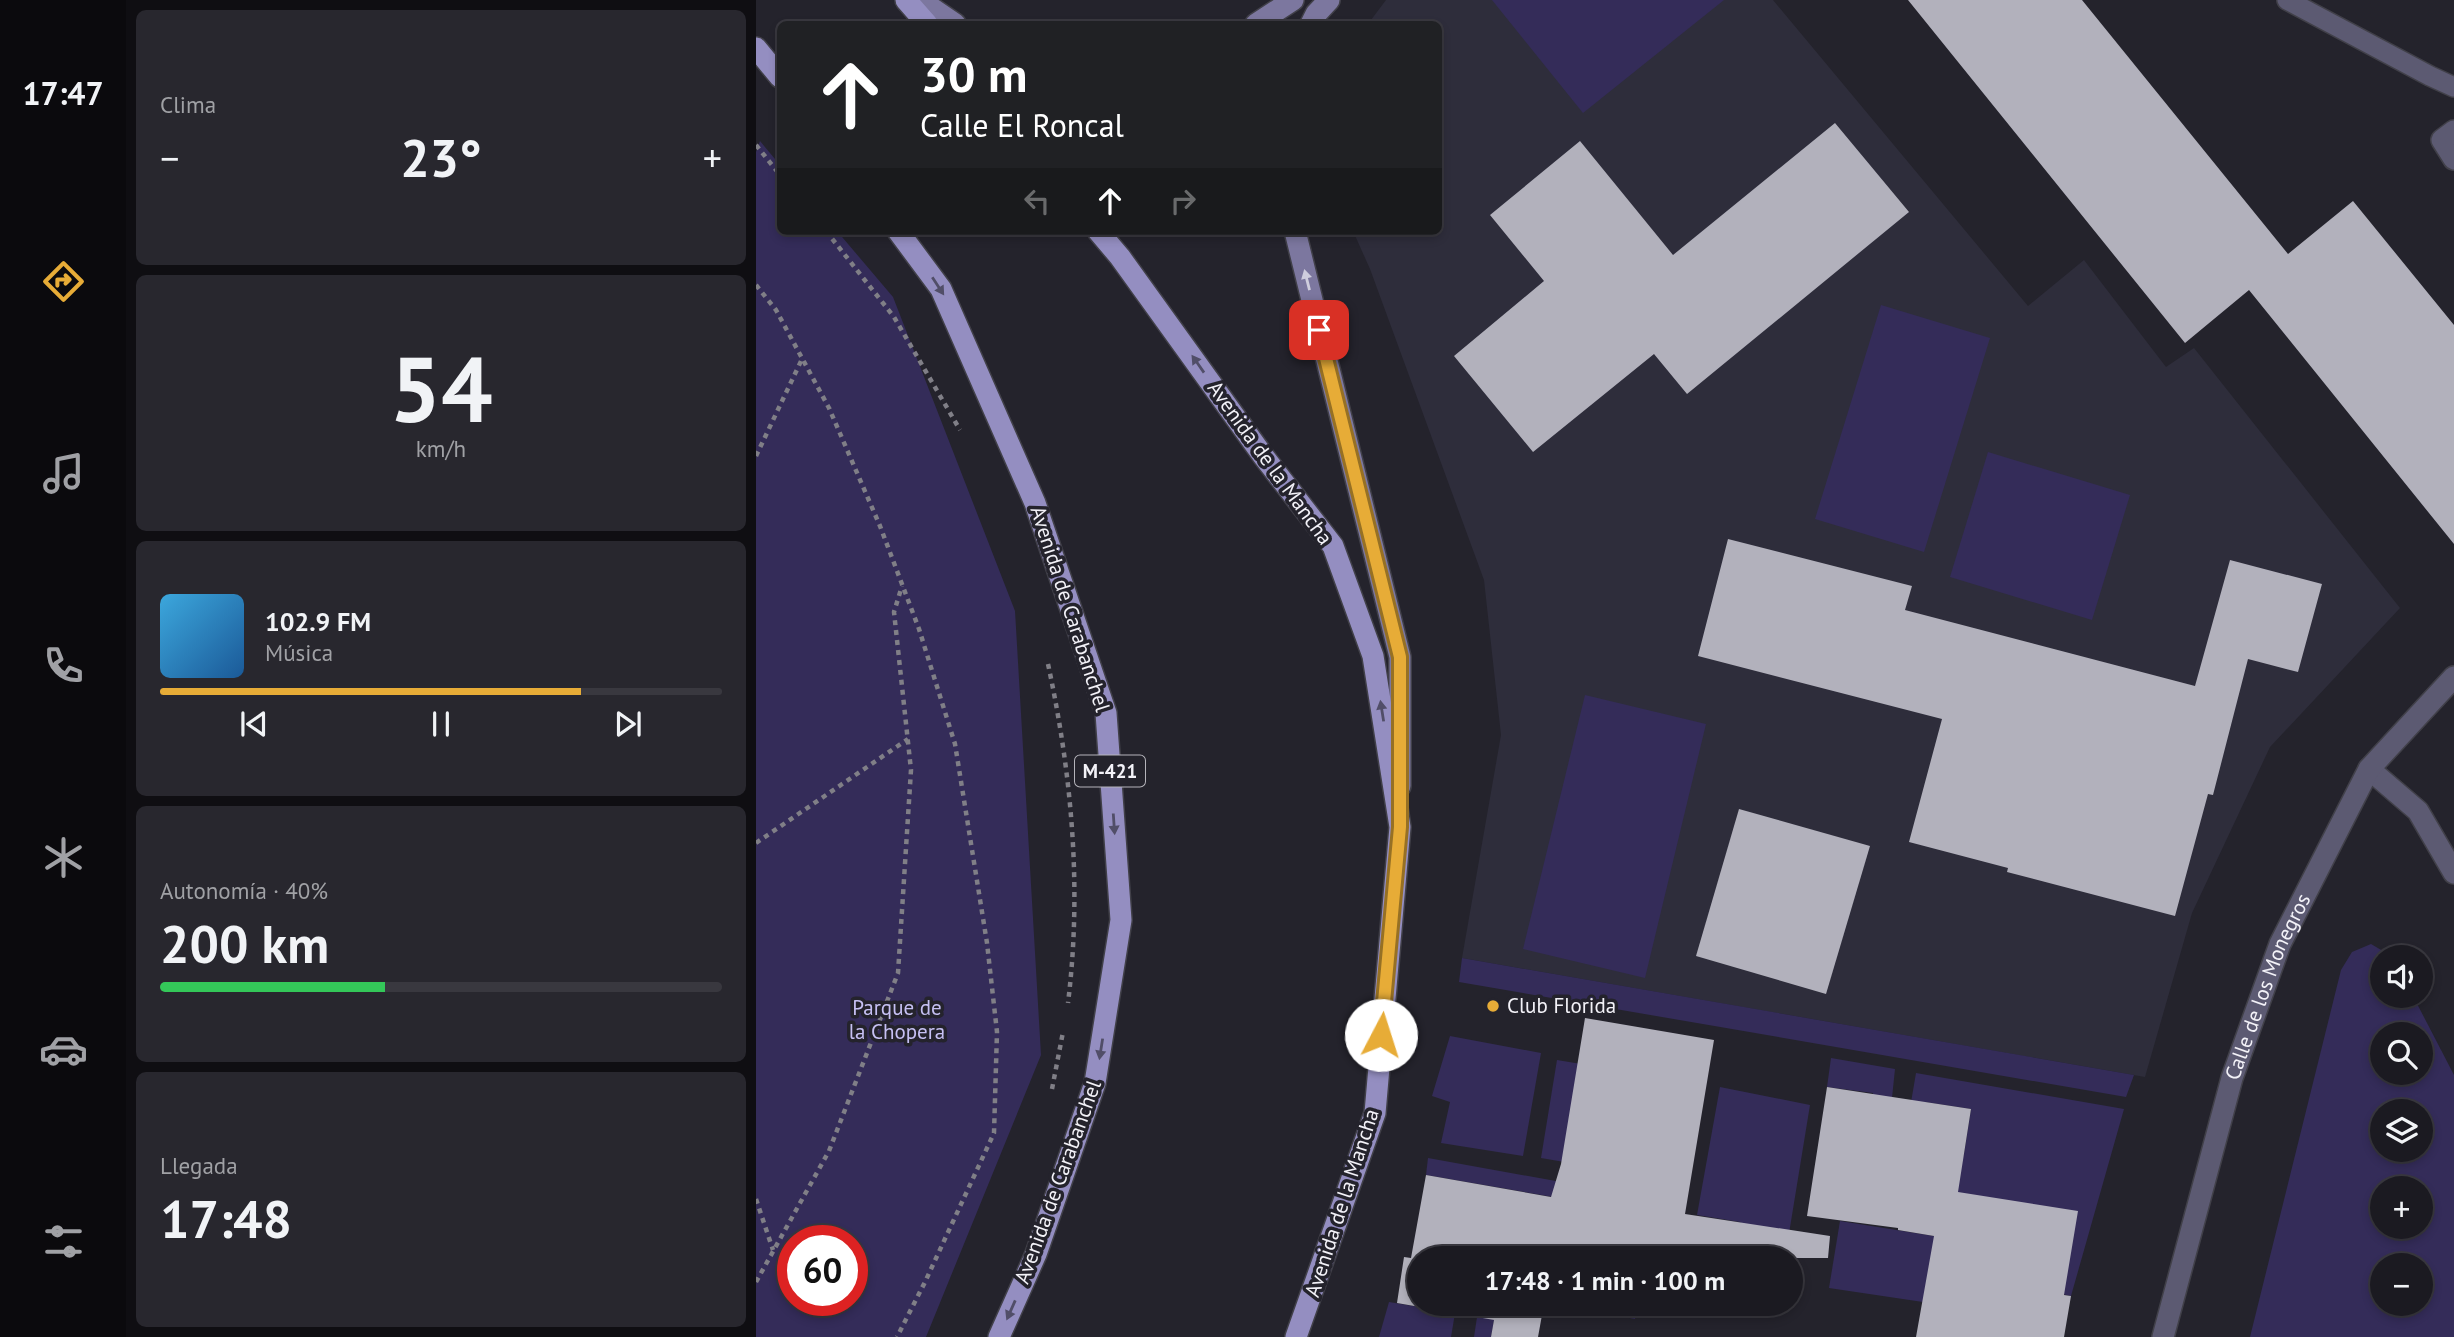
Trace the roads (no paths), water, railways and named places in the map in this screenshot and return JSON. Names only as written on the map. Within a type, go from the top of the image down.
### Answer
[{"type":"main road","points":[[906,0],[924,21]]},
{"type":"main road","points":[[756,48],[777,73]]},
{"type":"main road","name":"Avenida de Carabanchel","points":[[901,235],[942,289],[1030,491],[1106,713],[1121,920],[1095,1083],[1036,1254],[999,1337]]},
{"type":"main road","name":"Avenida de la Mancha","points":[[1101,235],[1264,457],[1333,546],[1373,656],[1400,827],[1374,1113],[1296,1337]]},
{"type":"street","points":[[920,0],[951,21]]},
{"type":"street","points":[[1261,21],[1293,0]]},
{"type":"street","points":[[1313,21],[1329,0]]},
{"type":"street","points":[[2454,131],[2442,140],[2454,159]]},
{"type":"street","points":[[1296,235],[1400,657],[1400,827]]},
{"type":"street","name":"Calle de los Monegros","points":[[2163,1337],[2232,1078],[2276,956],[2369,769],[2454,677]]},
{"type":"street","points":[[2369,769],[2418,811],[2454,873]]},
{"type":"lane","points":[[2287,0],[2454,87]]},
{"type":"place","name":"Club Florida","points":[[1493,1006]]},
{"type":"park label","name":"Parque de la Chopera","points":[[897,1020]]}]
